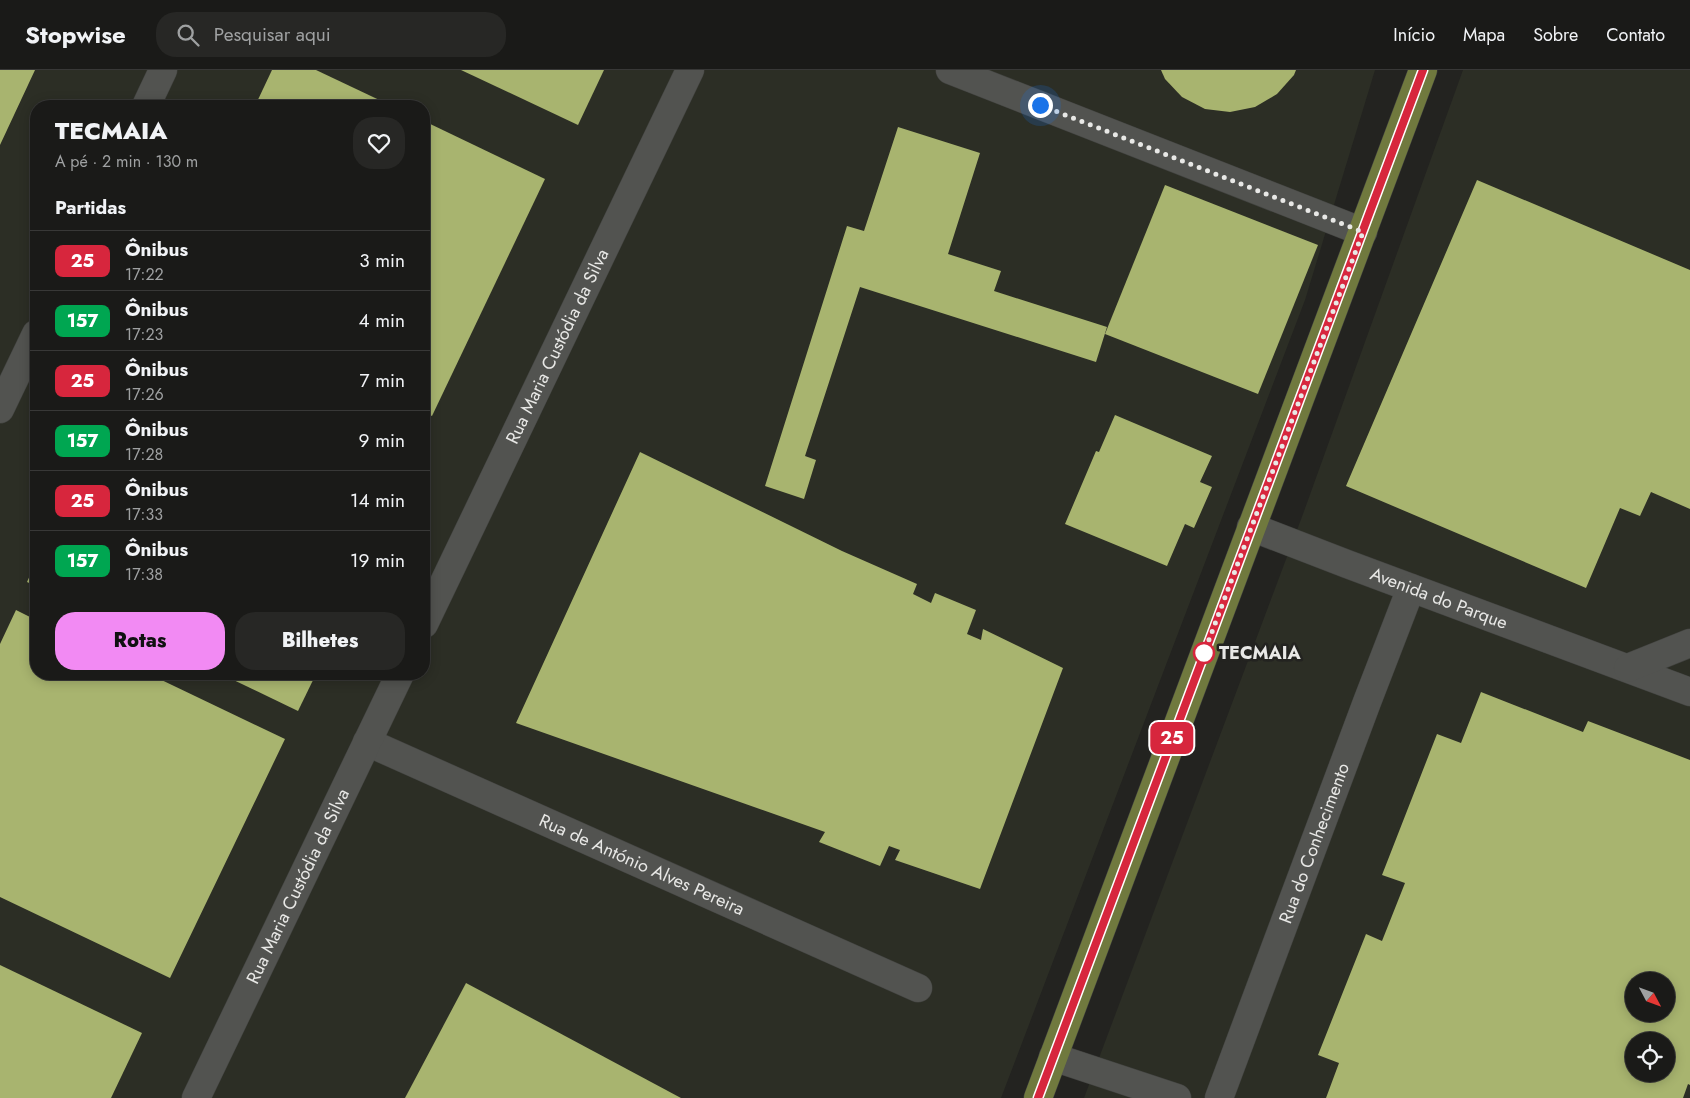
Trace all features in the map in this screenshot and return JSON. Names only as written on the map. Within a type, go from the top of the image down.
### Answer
[{"type":"main road","points":[[1038,1098],[1423,70]]},
{"type":"street","points":[[149,100],[163,70]]},
{"type":"street","name":"Rua Maria Custódia da Silva","points":[[430,612],[690,70]]},
{"type":"street","points":[[950,70],[1363,232]]},
{"type":"street","points":[[0,410],[30,347]]},
{"type":"street","name":"Avenida do Parque","points":[[1251,527],[1690,692]]},
{"type":"street","name":"Rua do Conhecimento","points":[[1219,1098],[1411,588]]},
{"type":"street","points":[[1628,668],[1690,642]]},
{"type":"street","name":"Rua Maria Custódia da Silva","points":[[196,1098],[397,680]]},
{"type":"street","name":"Rua de António Alves Pereira","points":[[367,742],[918,988]]},
{"type":"street","points":[[1053,1057],[1171,1097]]},
{"type":"shaded area","points":[[0,70],[1375,70],[1305,300],[1001,1098],[0,1098]]},
{"type":"shaded area","points":[[1463,70],[1690,70],[1690,1098],[1084,1098],[1303,514]]},
{"type":"building","points":[[0,70],[35,70],[0,145]]},
{"type":"building","points":[[272,70],[316,70],[379,100],[258,100]]},
{"type":"building","points":[[461,70],[604,70],[578,125]]},
{"type":"building","points":[[1161,70],[1296,70],[1294,75],[1277,94],[1255,107],[1230,112],[1205,109],[1182,97],[1165,79]]},
{"type":"building","points":[[430,124],[545,179],[432,416],[430,415]]},
{"type":"building","points":[[898,127],[980,153],[948,254],[1001,271],[994,291],[1107,327],[1096,362],[860,287],[805,456],[816,460],[804,499],[765,486],[847,226],[864,231]]},
{"type":"building","points":[[1477,180],[1690,270],[1690,509],[1651,492],[1640,516],[1620,508],[1586,588],[1346,486]]},
{"type":"building","points":[[1165,185],[1318,245],[1258,394],[1105,334]]},
{"type":"building","points":[[1115,415],[1212,456],[1200,482],[1212,487],[1194,528],[1185,524],[1167,566],[1065,524],[1096,451],[1099,452]]},
{"type":"building","points":[[640,452],[842,551],[917,584],[913,594],[931,603],[935,593],[976,610],[967,634],[981,640],[983,629],[1063,668],[980,889],[895,860],[900,850],[889,846],[880,866],[819,842],[825,832],[516,723]]},
{"type":"building","points":[[16,610],[30,617],[30,680],[162,680],[285,739],[170,978],[0,897],[0,644]]},
{"type":"building","points":[[233,680],[313,680],[298,711]]},
{"type":"building","points":[[1481,692],[1583,732],[1588,721],[1690,760],[1690,1085],[1688,1084],[1683,1098],[1326,1098],[1339,1063],[1318,1055],[1366,934],[1382,941],[1405,883],[1382,875],[1437,734],[1461,743]]},
{"type":"building","points":[[0,965],[142,1033],[111,1098],[0,1098]]},
{"type":"building","points":[[466,983],[681,1098],[405,1098]]},
{"type":"bus line","name":"25","points":[[1038,1098],[1423,70]]},
{"type":"place","name":"TECMAIA","points":[[1204,653]]},
{"type":"route","points":[[1040,105],[1363,232],[1204,653]]}]
